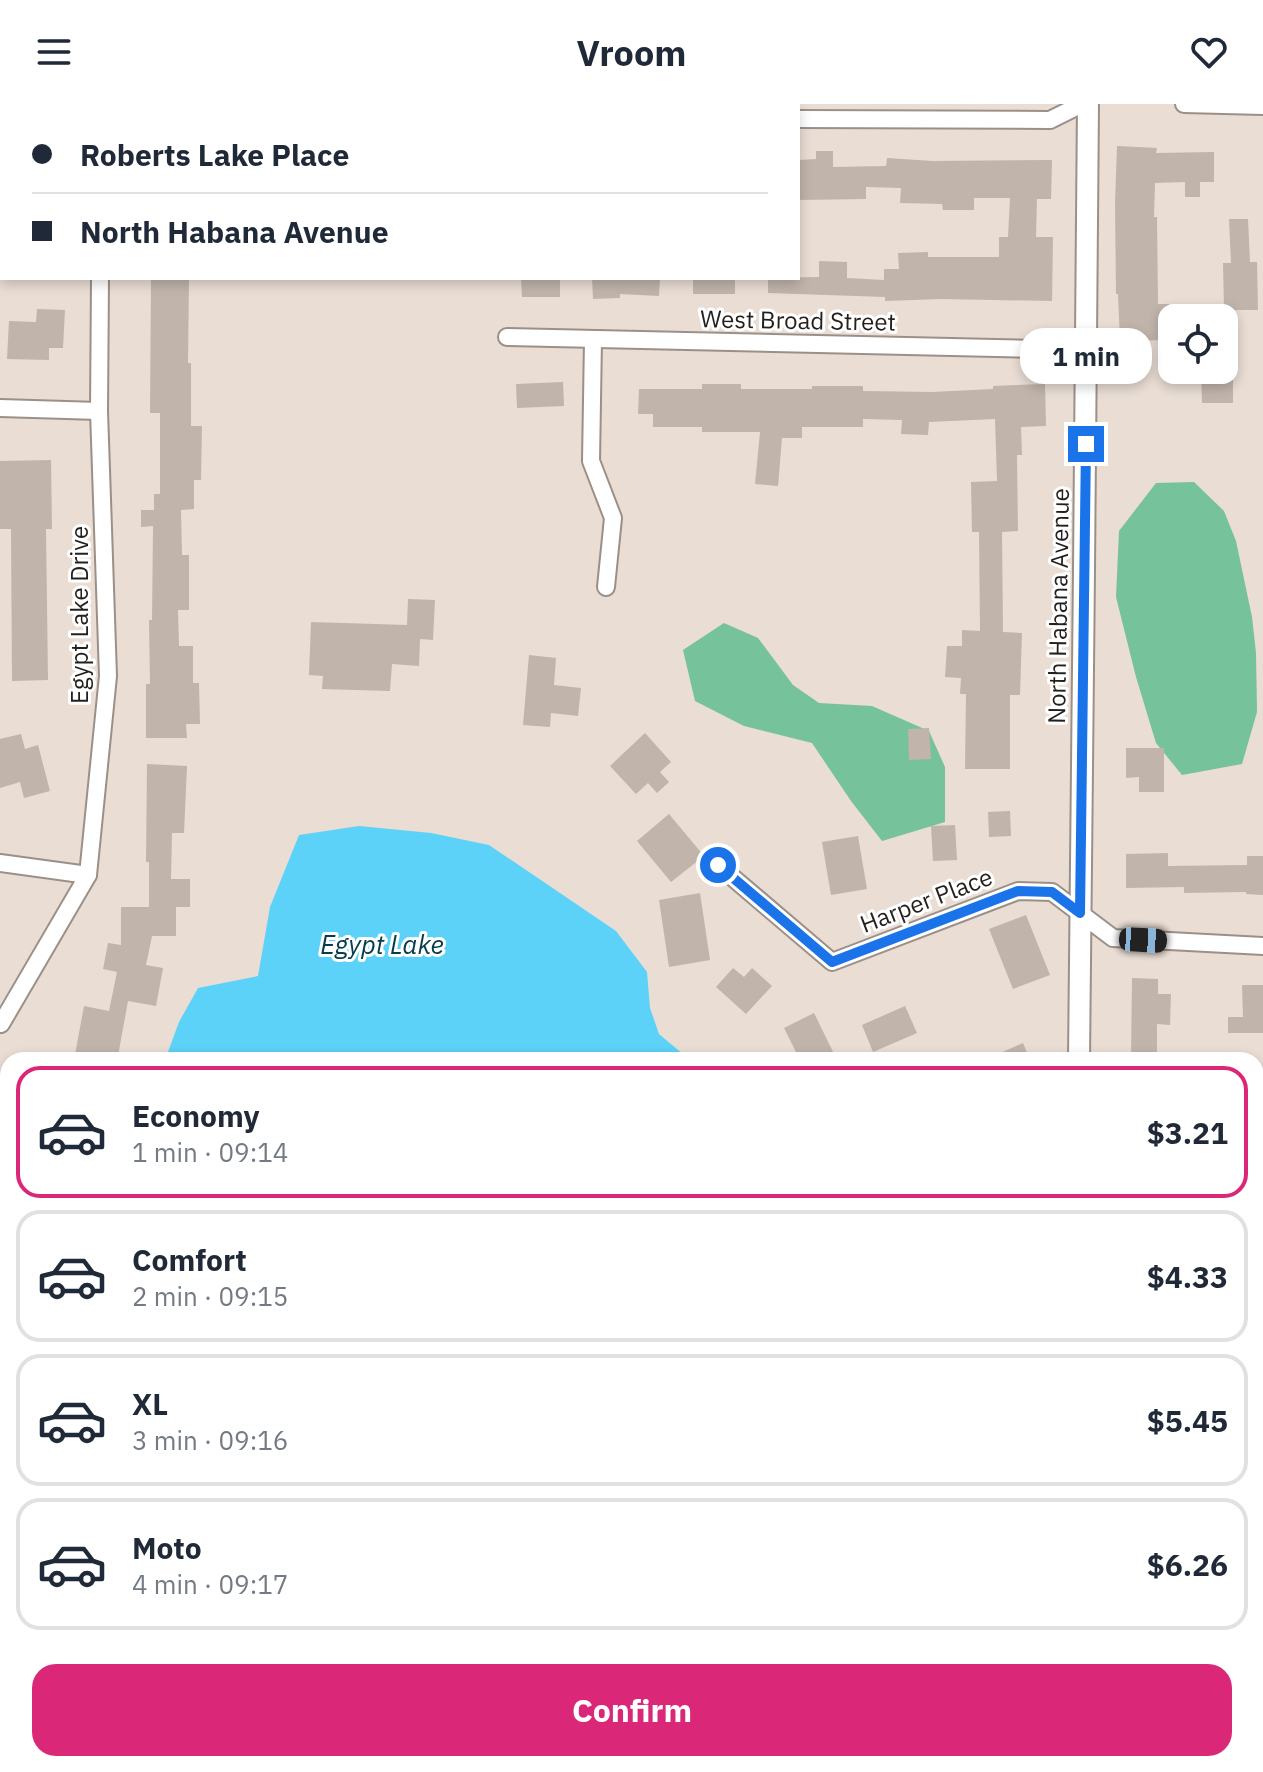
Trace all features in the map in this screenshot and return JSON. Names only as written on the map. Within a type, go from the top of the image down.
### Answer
[{"type":"street","points":[[800,119],[1050,120],[1085,104]]},
{"type":"street","name":"North Habana Avenue","points":[[1079,1052],[1088,350],[1085,104]]},
{"type":"street","points":[[1184,104],[1263,106]]},
{"type":"street","name":"Egypt Lake Drive","points":[[0,1026],[88,875],[108,676],[99,411],[100,280]]},
{"type":"street","name":"West Broad Street","points":[[507,337],[1088,350]]},
{"type":"street","points":[[593,340],[591,461],[613,518],[606,587]]},
{"type":"street","points":[[0,408],[99,411]]},
{"type":"street","points":[[0,863],[88,875]]},
{"type":"street","name":"Harper Place","points":[[718,865],[832,962],[1018,891],[1052,892],[1113,938],[1263,946]]},
{"type":"street","name":"Egypt Lake Drive","points":[[0,1015],[0,1026]]},
{"type":"green space","points":[[1194,482],[1224,511],[1236,541],[1252,617],[1257,712],[1242,764],[1182,775],[1156,743],[1116,597],[1119,531],[1156,483]]},
{"type":"green space","points":[[724,623],[758,638],[793,685],[819,703],[872,706],[929,731],[945,767],[945,822],[882,841],[812,743],[744,726],[695,701],[683,650]]},
{"type":"water","name":"Egypt Lake","points":[[359,826],[431,833],[489,845],[616,931],[647,972],[650,1008],[659,1034],[680,1052],[168,1052],[179,1022],[198,988],[258,976],[270,907],[299,835]]},
{"type":"building","points":[[1117,146],[1157,148],[1156,153],[1214,152],[1214,182],[1200,182],[1200,197],[1185,197],[1185,182],[1155,183],[1158,340],[1120,341],[1115,203]]},
{"type":"building","points":[[816,151],[833,151],[833,167],[886,166],[887,158],[932,161],[1052,160],[1051,199],[1037,199],[1036,237],[1053,237],[1052,301],[885,301],[885,297],[768,293],[768,280],[819,277],[819,261],[847,262],[847,278],[884,280],[884,269],[899,269],[898,253],[928,252],[928,257],[999,257],[999,237],[1008,237],[1010,198],[974,198],[974,210],[943,210],[942,204],[900,203],[901,188],[866,187],[866,199],[800,200],[800,160],[816,159]]},
{"type":"building","points":[[1229,219],[1248,219],[1250,262],[1257,262],[1258,310],[1238,310],[1238,304],[1224,304],[1223,263],[1231,263]]},
{"type":"building","points":[[151,280],[189,280],[191,426],[202,426],[201,480],[194,480],[194,509],[181,510],[182,555],[189,555],[189,610],[178,610],[179,646],[193,646],[193,683],[199,683],[200,724],[186,724],[187,738],[146,738],[153,526],[141,527],[141,510],[154,510],[154,494],[160,494],[160,413],[150,413]]},
{"type":"building","points":[[521,280],[560,280],[560,297],[522,297]]},
{"type":"building","points":[[592,280],[660,280],[659,296],[620,294],[620,298],[593,299]]},
{"type":"building","points":[[693,280],[735,280],[735,294],[693,294]]},
{"type":"building","points":[[37,309],[65,310],[63,348],[49,348],[49,360],[7,359],[9,321],[36,322]]},
{"type":"building","points":[[563,382],[564,406],[517,408],[516,384]]},
{"type":"building","points":[[702,384],[741,384],[741,389],[863,386],[863,391],[932,392],[1045,384],[1046,426],[1021,427],[1022,455],[1017,455],[1018,531],[1002,532],[1003,632],[1022,633],[1020,695],[1010,695],[1010,769],[965,769],[966,694],[960,694],[961,678],[945,677],[947,646],[962,646],[962,630],[980,631],[979,532],[972,532],[971,482],[997,481],[995,419],[929,422],[928,435],[901,434],[902,420],[863,419],[863,427],[802,427],[802,438],[782,438],[778,486],[755,484],[760,432],[702,432],[702,427],[653,427],[653,414],[638,414],[639,389],[702,389]]},
{"type":"building","points":[[1201,384],[1233,384],[1233,403],[1202,403]]},
{"type":"building","points":[[51,460],[52,529],[46,529],[48,680],[12,681],[11,529],[0,529],[0,461]]},
{"type":"building","points":[[408,599],[435,600],[433,640],[420,639],[419,666],[392,664],[390,691],[322,689],[323,676],[309,675],[311,622],[407,625]]},
{"type":"building","points":[[529,655],[556,658],[554,685],[581,688],[578,716],[551,713],[550,727],[523,725]]},
{"type":"building","points":[[929,728],[931,759],[909,760],[908,729]]},
{"type":"building","points":[[645,733],[671,762],[660,772],[669,782],[657,793],[648,783],[636,794],[610,766]]},
{"type":"building","points":[[21,734],[25,749],[38,745],[50,791],[24,798],[20,782],[0,788],[0,739]]},
{"type":"building","points":[[1126,748],[1164,748],[1164,792],[1139,792],[1139,777],[1126,778]]},
{"type":"building","points":[[147,764],[187,766],[184,833],[172,833],[171,879],[190,879],[190,907],[176,907],[176,936],[152,936],[146,965],[163,968],[156,1006],[128,1001],[119,1052],[75,1052],[84,1006],[109,1011],[117,972],[103,969],[108,943],[121,945],[121,907],[149,907],[149,862],[146,862]]},
{"type":"building","points":[[1010,811],[1011,836],[989,837],[988,812]]},
{"type":"building","points":[[669,814],[704,856],[671,882],[637,841]]},
{"type":"building","points":[[955,825],[957,860],[933,861],[931,826]]},
{"type":"building","points":[[858,836],[867,889],[831,895],[822,842]]},
{"type":"building","points":[[1168,853],[1168,866],[1247,865],[1247,856],[1263,856],[1263,895],[1246,892],[1184,893],[1184,887],[1126,888],[1126,854]]},
{"type":"building","points":[[700,893],[710,960],[669,967],[659,900]]},
{"type":"building","points":[[1026,915],[1050,975],[1013,989],[989,929]]},
{"type":"building","points":[[733,968],[744,977],[752,968],[772,986],[746,1014],[716,987]]},
{"type":"building","points":[[1132,978],[1158,979],[1158,994],[1171,994],[1170,1025],[1157,1024],[1157,1052],[1131,1052]]},
{"type":"building","points":[[1242,985],[1263,985],[1263,1033],[1228,1033],[1228,1017],[1243,1017]]},
{"type":"building","points":[[905,1006],[917,1033],[873,1052],[862,1025]]},
{"type":"building","points":[[814,1013],[833,1052],[796,1052],[784,1028]]},
{"type":"building","points":[[1023,1043],[1027,1052],[1002,1052]]},
{"type":"route","points":[[718,865],[832,962],[1018,891],[1052,892],[1080,913],[1086,444]]}]
